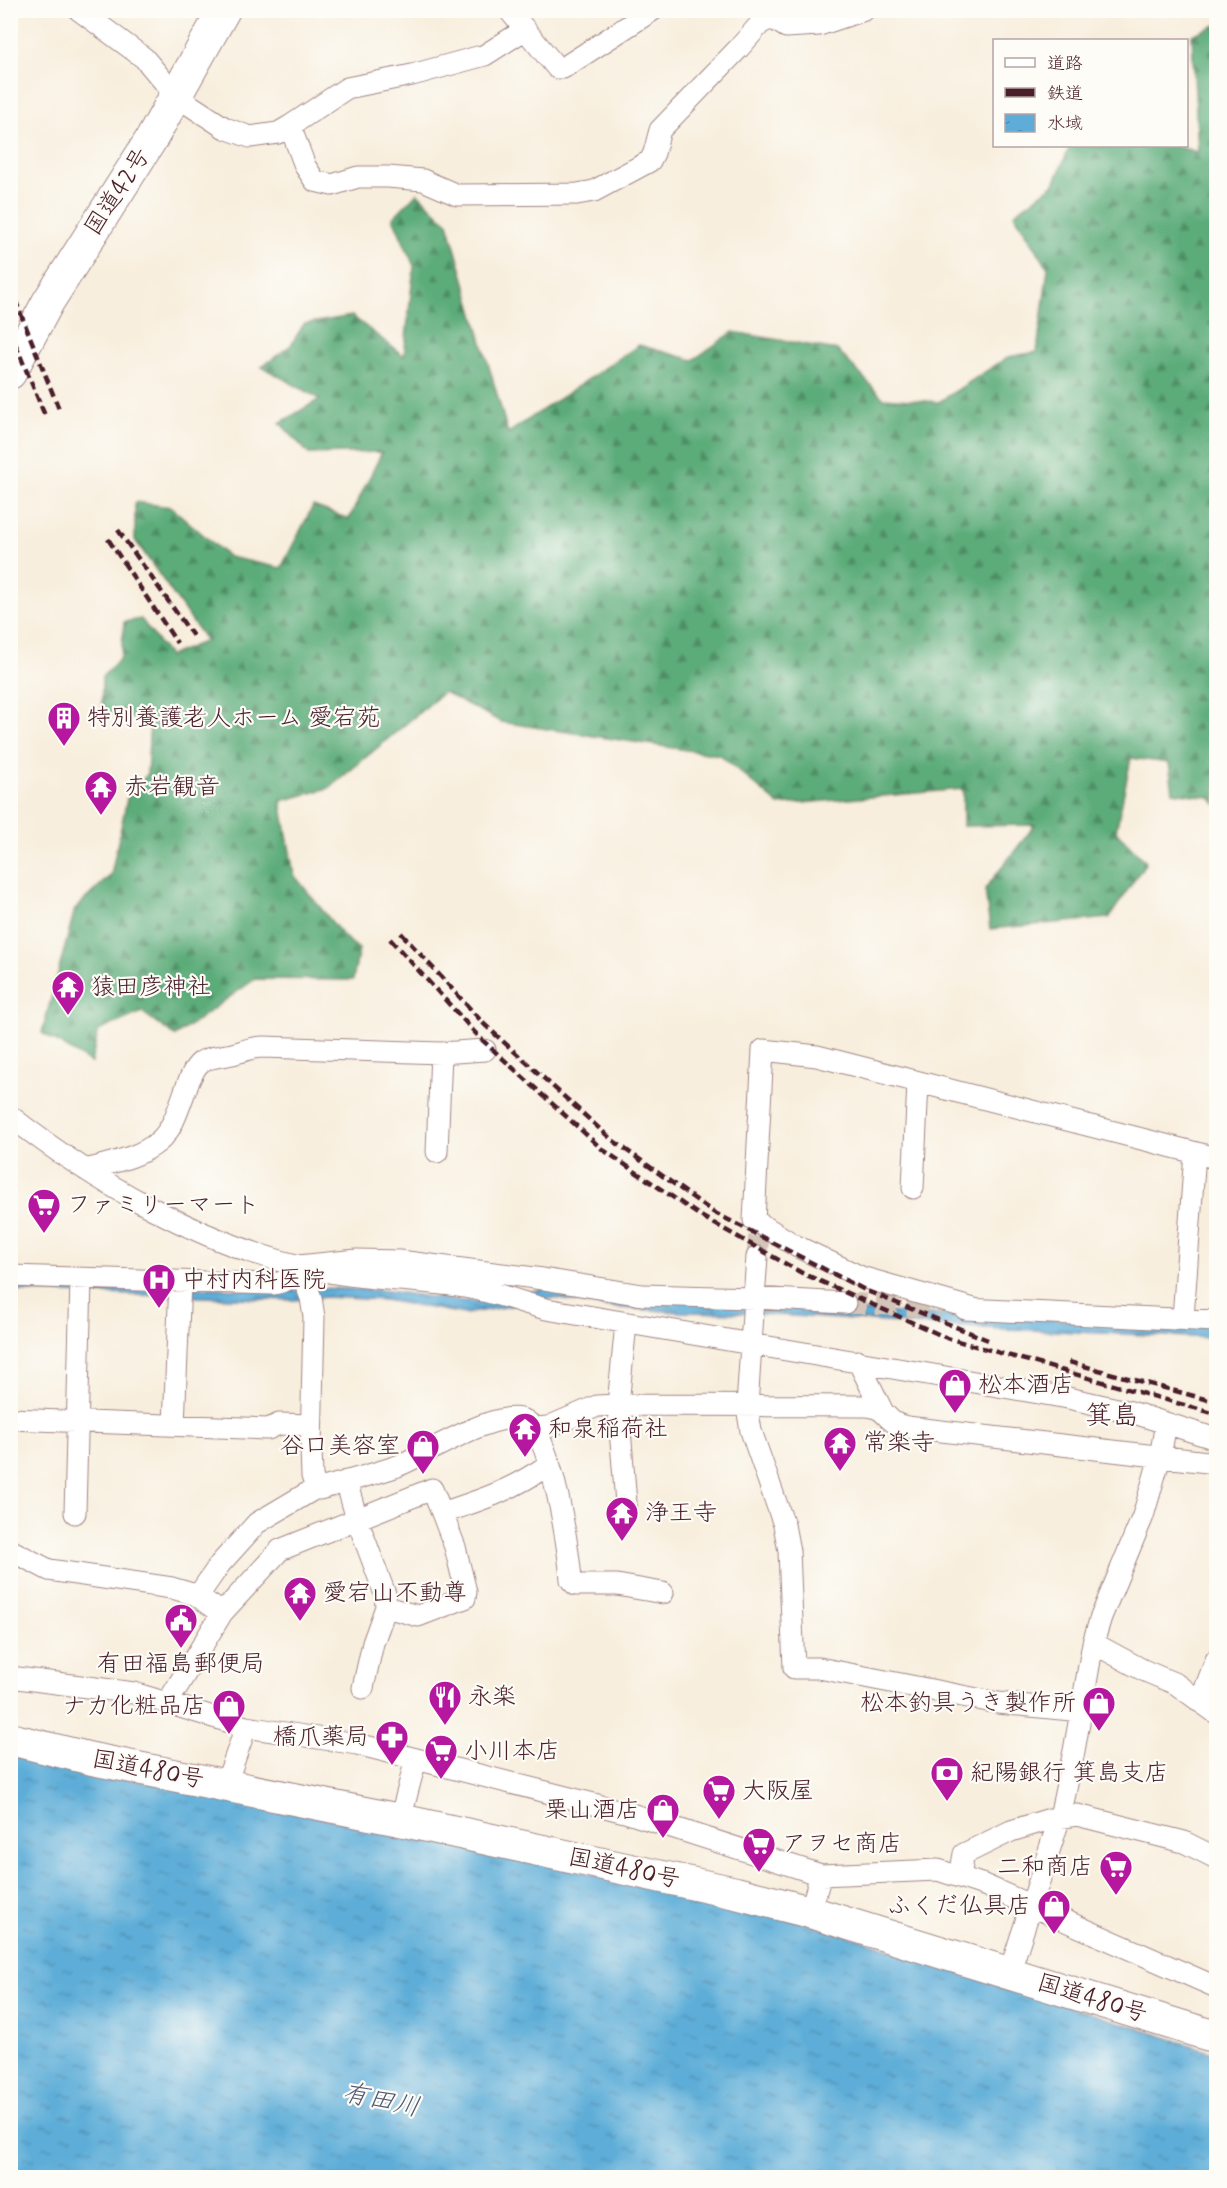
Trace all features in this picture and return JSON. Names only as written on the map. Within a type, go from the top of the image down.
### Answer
[{"type":"highway","name":"国道42号","points":[[10,373],[48,302],[152,138],[224,10]]},
{"type":"highway","name":"国道480号","points":[[14,1739],[60,1752],[400,1820],[736,1893],[810,1912],[1216,2037]]},
{"type":"street","points":[[79,10],[144,58],[176,96],[225,128],[250,137],[278,133],[347,88],[412,75],[485,55],[521,32],[528,33]]},
{"type":"street","points":[[509,10],[557,68],[563,68],[653,10]]},
{"type":"street","points":[[290,126],[305,166],[315,182],[332,185],[358,177],[388,177],[423,180],[457,195],[586,193],[650,161],[660,130],[769,13],[786,27],[794,28],[834,21],[864,10]]},
{"type":"street","points":[[86,1170],[136,1155],[160,1141],[176,1118],[192,1074],[201,1063],[208,1059],[253,1047],[441,1053],[485,1050]]},
{"type":"street","points":[[978,1310],[861,1277],[759,1229],[754,1221],[763,1050],[817,1056],[1216,1158]]},
{"type":"street","points":[[437,1152],[441,1053]]},
{"type":"street","points":[[913,1188],[918,1083]]},
{"type":"street","points":[[10,1116],[86,1170],[125,1194],[239,1247],[299,1266],[346,1275],[474,1288],[546,1309],[1068,1398],[1112,1407],[1216,1439]]},
{"type":"street","points":[[1183,1318],[1195,1153]]},
{"type":"street","points":[[757,1257],[747,1407],[751,1431],[784,1525],[789,1551],[794,1668],[819,1668],[998,1703],[1081,1711]]},
{"type":"street","points":[[299,1266],[357,1260],[399,1261],[543,1279],[642,1295],[845,1303]]},
{"type":"street","points":[[10,1276],[273,1284],[283,1283],[291,1278],[299,1266]]},
{"type":"street","points":[[299,1266],[311,1298],[314,1317],[311,1469],[316,1488]]},
{"type":"street","points":[[75,1513],[81,1279]]},
{"type":"street","points":[[174,1425],[180,1282]]},
{"type":"street","points":[[940,1307],[1216,1321]]},
{"type":"street","points":[[626,1323],[618,1405],[626,1503]]},
{"type":"street","points":[[858,1361],[882,1410],[890,1421],[907,1427],[1216,1463]]},
{"type":"street","points":[[535,1428],[548,1427],[597,1406],[867,1406],[882,1410]]},
{"type":"street","points":[[10,1419],[268,1429],[279,1424],[311,1425]]},
{"type":"street","points":[[196,1594],[202,1590],[220,1564],[257,1522],[316,1488],[320,1489],[395,1467],[455,1437],[494,1422],[517,1419],[526,1421],[535,1428],[548,1465],[564,1521],[571,1580],[576,1585],[617,1585],[663,1593]]},
{"type":"street","points":[[1010,1974],[1060,1816],[1093,1643],[1101,1617],[1143,1516],[1160,1456],[1166,1423]]},
{"type":"street","points":[[442,1513],[502,1493],[548,1465]]},
{"type":"street","points":[[346,1481],[357,1519],[385,1594],[386,1607],[373,1642],[363,1688]]},
{"type":"street","points":[[168,1702],[222,1613],[267,1561],[280,1550],[432,1489],[455,1547],[466,1592],[465,1598],[418,1616],[386,1607]]},
{"type":"street","points":[[10,1550],[49,1570],[196,1594],[222,1613]]},
{"type":"street","points":[[1093,1643],[1143,1670],[1176,1684],[1208,1707],[1216,1660]]},
{"type":"street","points":[[10,1677],[118,1690],[168,1702],[246,1727],[357,1744],[625,1812],[821,1875],[938,1870],[960,1876],[1033,1906],[1216,1987]]},
{"type":"street","points":[[225,1786],[246,1727]]},
{"type":"street","points":[[400,1820],[416,1759]]},
{"type":"street","points":[[960,1876],[964,1854],[1011,1831],[1060,1816],[1077,1815],[1184,1842],[1216,1858]]},
{"type":"street","points":[[810,1912],[821,1875]]},
{"type":"green space","points":[[1216,25],[1216,804],[1209,797],[1173,792],[1169,763],[1131,758],[1116,831],[1146,862],[1109,918],[990,929],[985,889],[1035,825],[963,826],[963,789],[779,805],[720,755],[501,722],[444,692],[329,788],[281,801],[294,875],[344,937],[359,949],[353,980],[255,979],[175,1036],[142,1012],[98,1031],[91,1063],[42,1033],[75,909],[111,875],[128,794],[147,775],[150,722],[102,712],[102,677],[121,657],[124,622],[141,619],[169,656],[206,641],[135,540],[135,502],[171,507],[229,557],[281,568],[313,506],[349,519],[382,452],[309,454],[280,423],[320,399],[262,367],[291,345],[304,324],[352,316],[404,356],[414,266],[393,218],[417,193],[448,223],[508,433],[639,345],[693,360],[733,332],[837,350],[883,398],[939,402],[1008,357],[1037,352],[1048,268],[1014,214],[1054,184],[1070,147],[1178,147],[1198,152],[1192,35]]},
{"type":"water","points":[[11,1280],[291,1291],[320,1288],[379,1290],[463,1301],[484,1301],[554,1287],[855,1311],[1216,1326],[1216,1338],[963,1327],[748,1313],[679,1312],[607,1307],[553,1298],[465,1314],[385,1300],[326,1297],[295,1300],[11,1291]]},
{"type":"water","name":"有田川","points":[[10,1755],[501,1853],[812,1924],[1216,2053],[1216,2177],[11,2177]]},
{"type":"tunnel","points":[[757,1257],[759,1232]]},
{"type":"tunnel","points":[[845,1303],[940,1307]]},
{"type":"railway","points":[[10,287],[59,409]]},
{"type":"railway","points":[[10,331],[46,418]]},
{"type":"railway","points":[[118,530],[193,636]]},
{"type":"railway","points":[[108,539],[177,643]]},
{"type":"railway","points":[[401,933],[485,1025],[611,1139],[713,1212],[867,1291],[988,1340]]},
{"type":"railway","points":[[390,939],[479,1037],[602,1149],[699,1215],[802,1273],[947,1338],[1216,1414]]},
{"type":"railway","points":[[1069,1362],[1216,1402]]},
{"type":"place","name":"特別養護老人ホーム 愛宕苑","points":[[64,747]]},
{"type":"place","name":"赤岩観音","points":[[101,816]]},
{"type":"place","name":"猿田彦神社","points":[[68,1016]]},
{"type":"place","name":"ファミリーマート","points":[[44,1234]]},
{"type":"place","name":"中村内科医院","points":[[159,1309]]},
{"type":"place","name":"松本酒店","points":[[955,1414]]},
{"type":"place","name":"和泉稲荷社","points":[[525,1458]]},
{"type":"place","name":"常楽寺","points":[[840,1472]]},
{"type":"place","name":"谷口美容室","points":[[423,1475]]},
{"type":"place","name":"浄王寺","points":[[622,1542]]},
{"type":"place","name":"愛宕山不動尊","points":[[300,1622]]},
{"type":"place","name":"有田福島郵便局","points":[[181,1649]]},
{"type":"place","name":"永楽","points":[[445,1726]]},
{"type":"place","name":"松本釣具うき製作所","points":[[1099,1732]]},
{"type":"place","name":"ナカ化粧品店","points":[[229,1735]]},
{"type":"place","name":"橋爪薬局","points":[[392,1766]]},
{"type":"place","name":"小川本店","points":[[441,1780]]},
{"type":"place","name":"紀陽銀行 箕島支店","points":[[947,1802]]},
{"type":"place","name":"大阪屋","points":[[719,1820]]},
{"type":"place","name":"栗山酒店","points":[[663,1839]]},
{"type":"place","name":"アヲセ商店","points":[[759,1873]]},
{"type":"place","name":"二和商店","points":[[1116,1896]]},
{"type":"place","name":"ふくだ仏具店","points":[[1054,1935]]},
{"type":"district","name":"箕島","points":[[1112,1416]]}]
